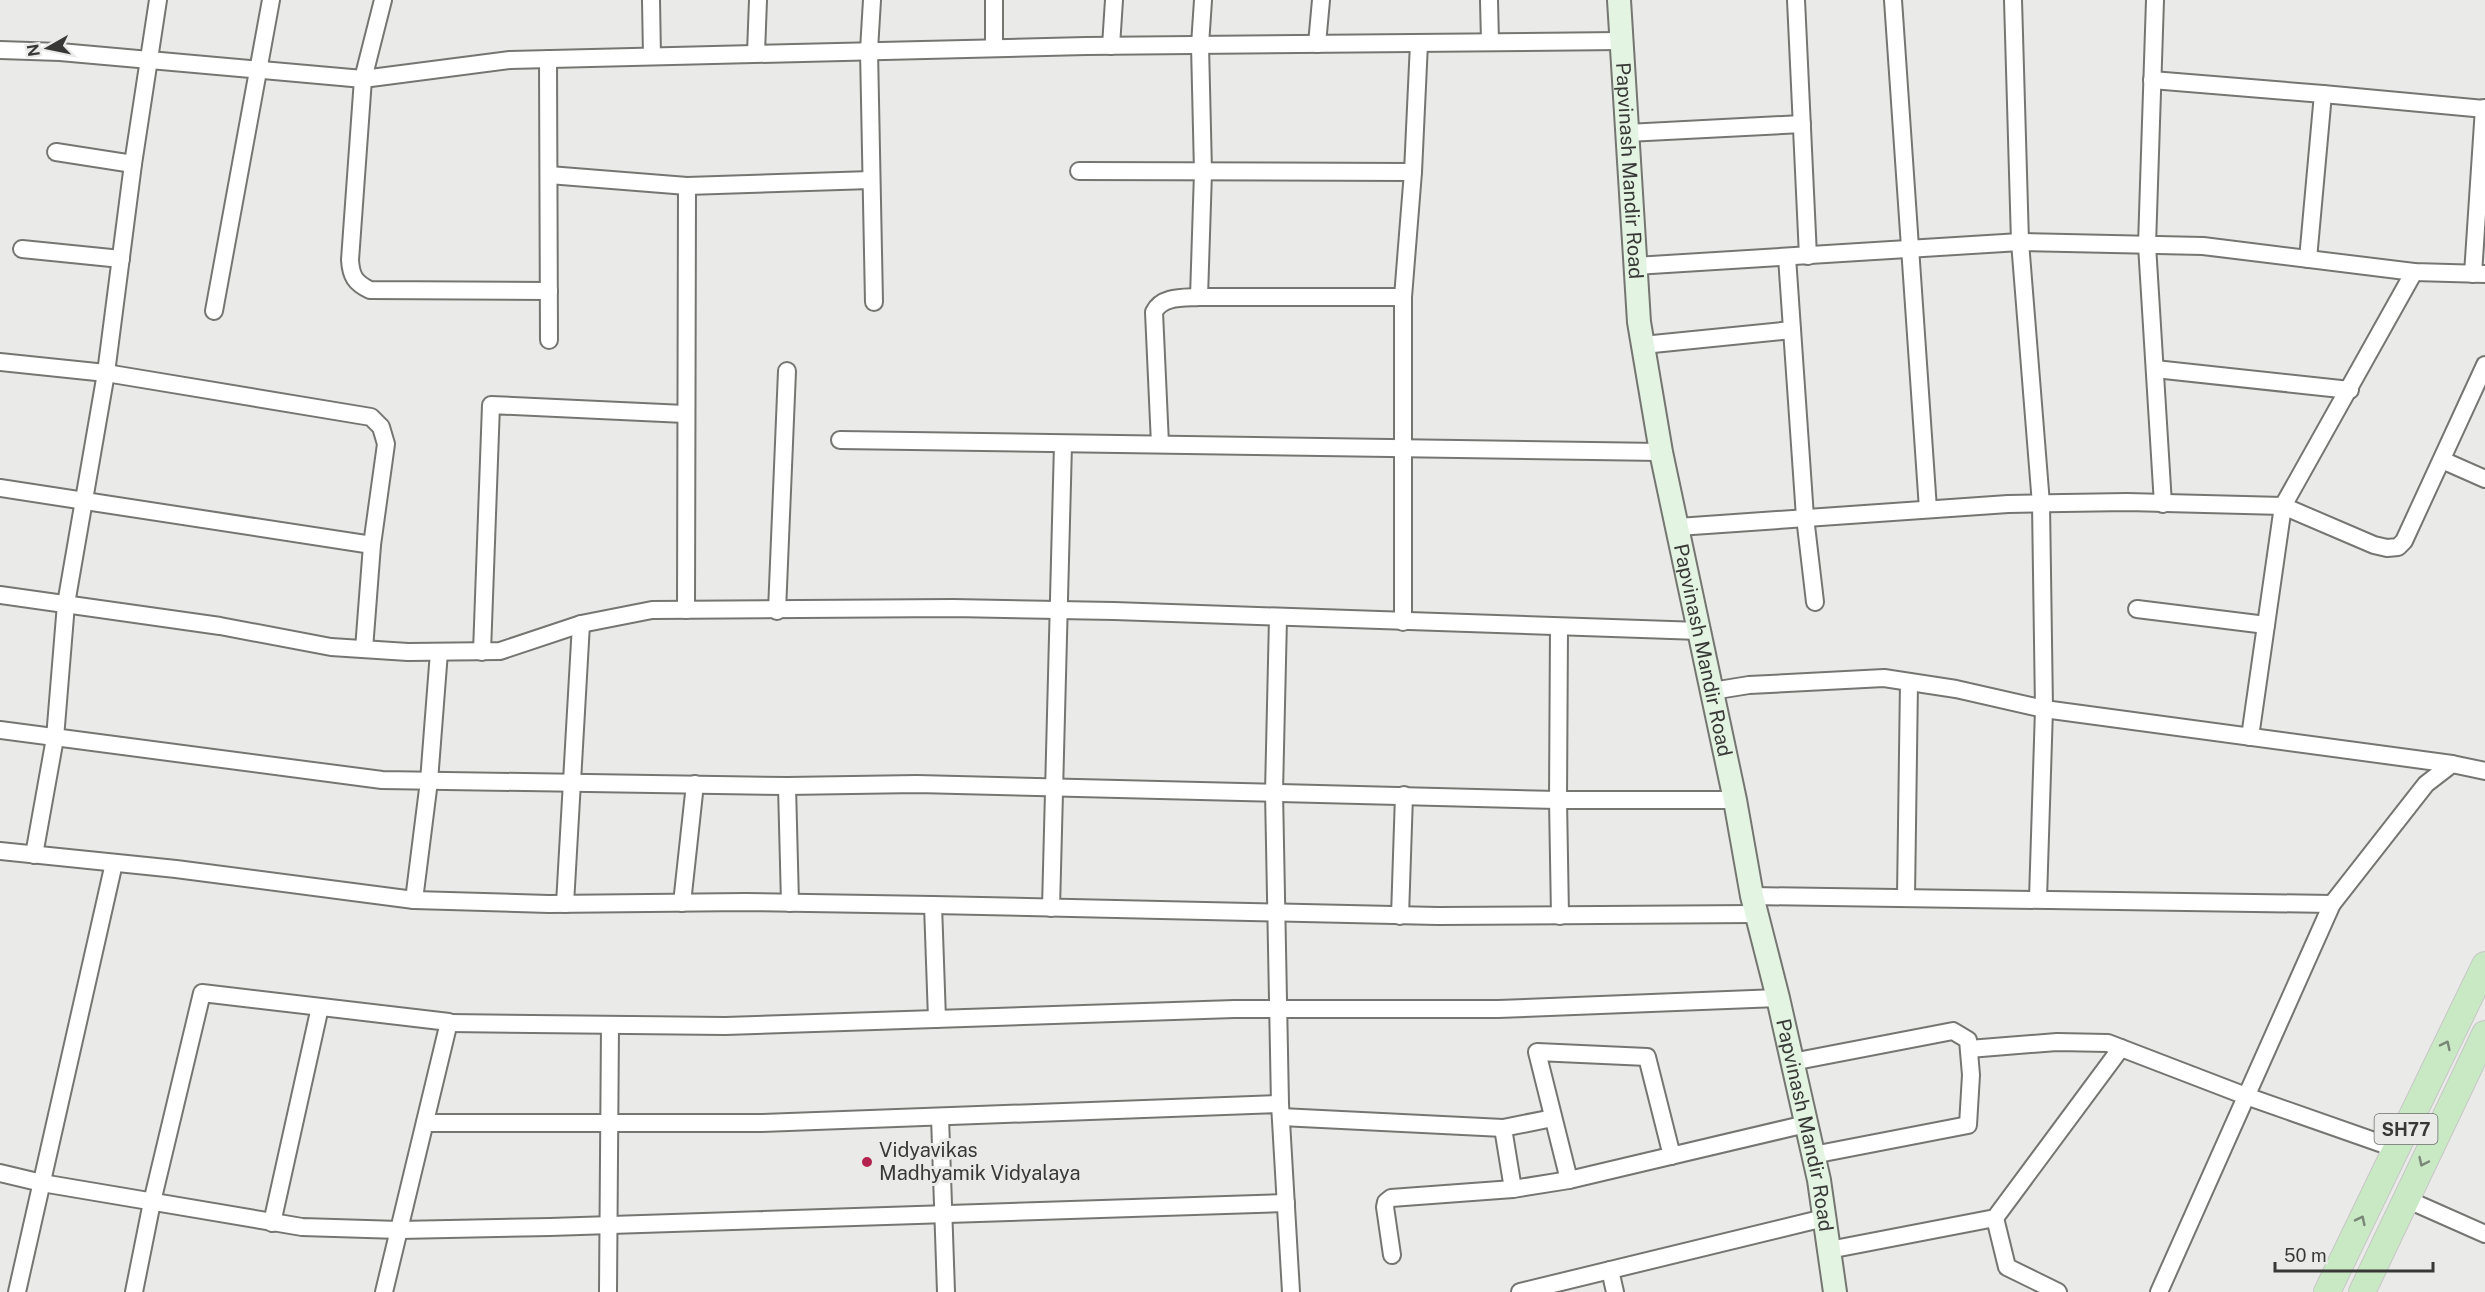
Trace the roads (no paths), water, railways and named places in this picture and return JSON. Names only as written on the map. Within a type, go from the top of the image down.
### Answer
[{"type":"main road","name":"SH77","points":[[2327,1292],[2485,965]]},
{"type":"main road","name":"SH77","points":[[2362,1292],[2485,1034]]},
{"type":"street","points":[[34,855],[55,738],[66,604],[106,373],[133,164],[158,0]]},
{"type":"street","points":[[214,311],[271,0]]},
{"type":"street","points":[[383,0],[363,79],[350,260],[351,274],[357,284],[370,290],[549,291]]},
{"type":"street","points":[[651,0],[652,56]]},
{"type":"street","points":[[756,53],[758,0]]},
{"type":"street","points":[[872,0],[870,50],[874,302]]},
{"type":"street","points":[[994,0],[994,48]]},
{"type":"street","points":[[1111,46],[1114,0]]},
{"type":"street","points":[[1200,297],[1203,172],[1200,45],[1203,0]]},
{"type":"street","points":[[1317,44],[1320,0]]},
{"type":"street","points":[[1489,0],[1490,42]]},
{"type":"street","name":"Papvinash Mandir Road","points":[[1619,0],[1639,322],[1661,452],[1735,800],[1754,905],[1778,998],[1813,1155],[1835,1292]]},
{"type":"street","points":[[1796,0],[1808,256]]},
{"type":"street","points":[[1893,0],[1928,509]]},
{"type":"street","points":[[2013,0],[2020,242],[2041,504],[2044,709],[2038,899]]},
{"type":"street","points":[[2155,0],[2147,245],[2163,504]]},
{"type":"street","points":[[0,50],[60,52],[363,79],[510,60],[870,50],[1621,41]]},
{"type":"street","points":[[1403,622],[1402,297],[1413,172],[1419,43]]},
{"type":"street","points":[[548,59],[549,340]]},
{"type":"street","points":[[1635,266],[2020,242],[2203,246],[2414,272],[2479,274],[2485,108],[2152,80]]},
{"type":"street","points":[[2308,259],[2323,94]]},
{"type":"street","points":[[1627,133],[1802,124]]},
{"type":"street","points":[[56,152],[133,164]]},
{"type":"street","points":[[1079,171],[1413,172]]},
{"type":"street","points":[[549,175],[687,186],[871,180]]},
{"type":"street","points":[[686,610],[687,186]]},
{"type":"street","points":[[22,249],[120,259]]},
{"type":"street","points":[[1787,257],[1805,517],[1815,603]]},
{"type":"street","points":[[2250,736],[2283,506],[2414,272]]},
{"type":"street","points":[[1160,444],[1154,312],[1158,305],[1166,300],[1200,297],[1402,297]]},
{"type":"street","points":[[1643,345],[1792,330]]},
{"type":"street","points":[[0,362],[106,373],[371,417],[381,427],[386,444],[372,545],[364,649]]},
{"type":"street","points":[[1678,527],[1928,509],[2041,504],[2283,506],[2374,545],[2387,548],[2398,547],[2404,541],[2485,365]]},
{"type":"street","points":[[2155,369],[2350,390]]},
{"type":"street","points":[[777,611],[787,370]]},
{"type":"street","points":[[482,652],[491,405],[685,414]]},
{"type":"street","points":[[840,440],[1661,452]]},
{"type":"street","points":[[1051,908],[1063,444]]},
{"type":"street","points":[[2442,460],[2485,479]]},
{"type":"street","points":[[0,489],[372,545]]},
{"type":"street","points":[[0,595],[220,626],[331,647],[439,652],[500,651],[581,624],[652,610],[777,611],[953,608],[1059,610],[1700,631]]},
{"type":"street","points":[[2138,609],[2266,625]]},
{"type":"street","points":[[1278,618],[1274,792],[1280,1111],[1292,1292]]},
{"type":"street","points":[[565,904],[581,624]]},
{"type":"street","points":[[1559,627],[1560,916]]},
{"type":"street","points":[[414,900],[429,781],[439,652]]},
{"type":"street","points":[[1712,691],[1749,685],[1884,678],[1956,688],[2044,709],[2452,764],[2485,771]]},
{"type":"street","points":[[1906,897],[1909,682]]},
{"type":"street","points":[[0,730],[382,780],[787,786],[917,784],[1558,800],[1735,800]]},
{"type":"street","points":[[2159,1292],[2332,904],[2427,784],[2452,764]]},
{"type":"street","points":[[682,903],[695,784]]},
{"type":"street","points":[[787,786],[789,903]]},
{"type":"street","points":[[1400,916],[1404,795]]},
{"type":"street","points":[[0,851],[114,862],[414,900],[565,904],[789,903],[1400,916],[1560,916],[1906,897],[2332,904]]},
{"type":"street","points":[[17,1292],[114,862]]},
{"type":"street","points":[[933,905],[937,1019]]},
{"type":"street","points":[[134,1292],[152,1202],[202,993],[449,1023],[725,1026],[1278,1010],[1498,1008],[1778,998]]},
{"type":"street","points":[[272,1222],[320,1007]]},
{"type":"street","points":[[384,1292],[449,1023]]},
{"type":"street","points":[[608,1292],[610,1025]]},
{"type":"street","points":[[1792,1062],[1953,1031],[1968,1040],[1971,1075],[1968,1125],[1813,1155]]},
{"type":"street","points":[[1969,1049],[2057,1042],[2108,1043],[2246,1096],[2397,1149]]},
{"type":"street","points":[[1829,1250],[1995,1218],[2121,1048]]},
{"type":"street","points":[[1569,1180],[1537,1052],[1647,1057],[1672,1156]]},
{"type":"street","points":[[425,1124],[761,1123],[940,1117],[1280,1111],[1503,1128],[1553,1118]]},
{"type":"street","points":[[940,1117],[946,1292]]},
{"type":"street","points":[[1392,1256],[1385,1207],[1386,1202],[1391,1198],[1513,1189],[1569,1180],[1806,1124]]},
{"type":"street","points":[[1503,1128],[1513,1189]]},
{"type":"street","points":[[0,1173],[42,1183],[302,1227],[399,1230],[1286,1203]]},
{"type":"street","points":[[2406,1199],[2485,1234]]},
{"type":"street","points":[[1520,1292],[1824,1218]]},
{"type":"street","points":[[1995,1218],[2007,1267],[2058,1292]]},
{"type":"street","points":[[1610,1270],[1615,1292]]},
{"type":"place","name":"Vidyavikas Madhyamik Vidyalaya","points":[[867,1162]]}]
